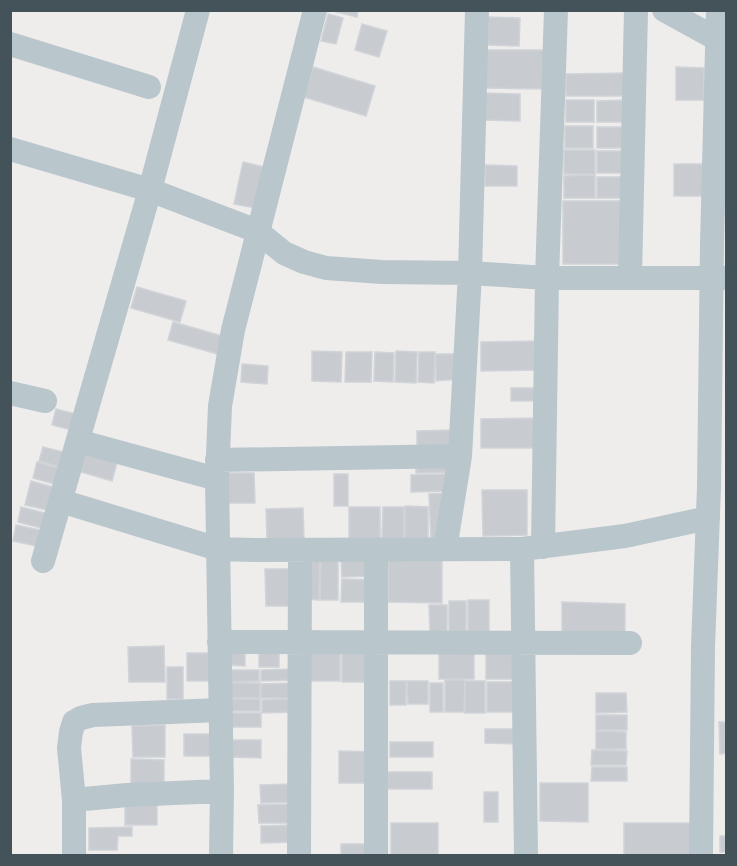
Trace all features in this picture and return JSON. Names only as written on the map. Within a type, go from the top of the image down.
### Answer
[{"type":"street","points":[[43,561],[150,190],[198,10]]},
{"type":"street","points":[[221,855],[218,431],[225,371],[233,330],[315,10]]},
{"type":"street","points":[[445,549],[460,456],[470,273],[477,10]]},
{"type":"street","points":[[526,855],[523,642],[532,548],[547,278],[556,10]]},
{"type":"street","points":[[630,278],[636,10]]},
{"type":"street","points":[[664,10],[721,41]]},
{"type":"street","points":[[700,855],[703,647],[714,512],[718,426],[721,41],[718,10]]},
{"type":"street","points":[[10,44],[149,87]]},
{"type":"street","points":[[10,149],[150,190],[257,231],[284,252],[304,262],[326,268],[547,278],[719,278]]},
{"type":"street","points":[[10,393],[45,401]]},
{"type":"street","points":[[78,441],[217,469],[460,456]]},
{"type":"street","points":[[61,501],[218,549],[532,548],[625,536],[714,512]]},
{"type":"street","points":[[299,855],[300,550]]},
{"type":"street","points":[[376,550],[376,855]]},
{"type":"street","points":[[219,642],[630,643]]},
{"type":"street","points":[[74,855],[74,800],[69,748],[74,722],[93,715],[221,710]]},
{"type":"street","points":[[74,800],[222,791]]},
{"type":"building","points":[[329,10],[358,10],[357,17]]},
{"type":"building","points":[[328,14],[343,18],[336,44],[321,41]]},
{"type":"building","points":[[488,17],[520,18],[519,46],[488,45]]},
{"type":"building","points":[[362,24],[387,31],[379,57],[355,50]]},
{"type":"building","points":[[486,50],[544,50],[543,89],[486,88]]},
{"type":"building","points":[[313,67],[375,86],[366,116],[304,97]]},
{"type":"building","points":[[676,67],[704,68],[704,100],[676,100]]},
{"type":"building","points":[[630,73],[630,96],[566,96],[566,74]]},
{"type":"building","points":[[485,93],[520,94],[520,121],[485,120]]},
{"type":"building","points":[[566,100],[594,100],[594,122],[566,122]]},
{"type":"building","points":[[629,100],[629,122],[597,122],[597,101]]},
{"type":"building","points":[[565,126],[593,126],[593,148],[565,148]]},
{"type":"building","points":[[597,127],[629,127],[629,148],[597,148]]},
{"type":"building","points":[[564,150],[595,150],[595,174],[564,174]]},
{"type":"building","points":[[597,151],[629,151],[629,173],[597,173]]},
{"type":"building","points":[[243,162],[264,167],[255,208],[234,204]]},
{"type":"building","points":[[674,164],[705,164],[705,196],[674,196]]},
{"type":"building","points":[[485,165],[517,166],[517,186],[485,186]]},
{"type":"building","points":[[595,175],[595,198],[564,198],[564,176]]},
{"type":"building","points":[[597,177],[629,177],[629,198],[597,198]]},
{"type":"building","points":[[563,201],[628,201],[628,264],[563,264]]},
{"type":"building","points":[[137,287],[186,301],[180,322],[131,308]]},
{"type":"building","points":[[173,322],[226,337],[221,355],[168,340]]},
{"type":"building","points":[[540,341],[540,370],[481,371],[481,342]]},
{"type":"building","points":[[312,351],[342,352],[341,382],[312,381]]},
{"type":"building","points":[[396,351],[417,352],[416,383],[395,382]]},
{"type":"building","points":[[346,352],[372,352],[371,382],[345,382]]},
{"type":"building","points":[[375,352],[394,353],[393,382],[374,381]]},
{"type":"building","points":[[419,352],[435,352],[434,383],[418,382]]},
{"type":"building","points":[[436,354],[459,354],[459,379],[436,381]]},
{"type":"building","points":[[242,364],[268,366],[267,384],[241,382]]},
{"type":"building","points":[[511,388],[544,388],[545,401],[511,401]]},
{"type":"building","points":[[56,409],[80,415],[76,431],[52,425]]},
{"type":"building","points":[[540,418],[540,448],[481,448],[481,419]]},
{"type":"building","points":[[454,430],[454,445],[417,446],[417,431]]},
{"type":"building","points":[[88,446],[119,455],[112,481],[81,472]]},
{"type":"building","points":[[43,447],[67,453],[63,468],[39,461]]},
{"type":"building","points":[[452,459],[455,472],[416,473],[416,462]]},
{"type":"building","points":[[37,462],[62,469],[58,485],[33,478]]},
{"type":"building","points":[[223,473],[254,473],[255,503],[224,503]]},
{"type":"building","points":[[334,474],[348,474],[348,506],[334,506]]},
{"type":"building","points":[[450,474],[450,491],[411,492],[411,475]]},
{"type":"building","points":[[31,481],[57,488],[52,511],[25,505]]},
{"type":"building","points":[[482,490],[527,490],[527,535],[483,536]]},
{"type":"building","points":[[450,493],[443,538],[431,539],[429,494]]},
{"type":"building","points":[[405,506],[428,507],[428,540],[405,540]]},
{"type":"building","points":[[21,507],[49,514],[45,529],[18,522]]},
{"type":"building","points":[[349,507],[380,507],[380,540],[349,540]]},
{"type":"building","points":[[383,507],[404,507],[404,538],[382,538]]},
{"type":"building","points":[[303,508],[304,540],[267,541],[266,509]]},
{"type":"building","points":[[16,525],[45,531],[41,547],[13,541]]},
{"type":"building","points":[[388,554],[442,554],[442,603],[388,602]]},
{"type":"building","points":[[320,555],[319,600],[304,599],[304,556]]},
{"type":"building","points":[[341,555],[372,555],[373,576],[342,577]]},
{"type":"building","points":[[321,556],[338,556],[338,600],[320,600]]},
{"type":"building","points":[[265,569],[290,569],[290,606],[266,606]]},
{"type":"building","points":[[342,579],[373,580],[373,602],[341,602]]},
{"type":"building","points":[[468,600],[489,600],[489,634],[468,634]]},
{"type":"building","points":[[449,601],[466,601],[466,635],[449,635]]},
{"type":"building","points":[[562,602],[625,604],[625,636],[562,634]]},
{"type":"building","points":[[429,605],[447,605],[447,634],[430,634]]},
{"type":"building","points":[[439,644],[474,644],[474,679],[439,679]]},
{"type":"building","points":[[227,645],[245,645],[245,666],[226,665]]},
{"type":"building","points":[[164,646],[165,682],[129,682],[128,647]]},
{"type":"building","points":[[486,646],[519,647],[519,679],[486,679]]},
{"type":"building","points":[[259,647],[279,647],[279,667],[259,667]]},
{"type":"building","points":[[307,652],[340,652],[340,681],[307,681]]},
{"type":"building","points":[[342,652],[373,652],[373,682],[342,682]]},
{"type":"building","points":[[187,653],[215,653],[215,681],[187,681]]},
{"type":"building","points":[[167,667],[183,667],[183,699],[167,699]]},
{"type":"building","points":[[294,669],[295,680],[261,681],[261,670]]},
{"type":"building","points":[[229,670],[259,670],[259,681],[230,682]]},
{"type":"building","points":[[445,680],[465,680],[464,712],[445,712]]},
{"type":"building","points":[[390,681],[406,681],[406,705],[390,705]]},
{"type":"building","points":[[407,681],[428,681],[428,704],[408,704]]},
{"type":"building","points":[[465,681],[485,681],[485,713],[465,713]]},
{"type":"building","points":[[487,682],[519,682],[519,712],[487,712]]},
{"type":"building","points":[[229,683],[260,683],[260,698],[230,698]]},
{"type":"building","points":[[294,683],[294,698],[261,698],[261,684]]},
{"type":"building","points":[[430,683],[443,683],[443,712],[430,712]]},
{"type":"building","points":[[596,693],[626,693],[627,712],[596,713]]},
{"type":"building","points":[[229,699],[260,699],[260,711],[229,711]]},
{"type":"building","points":[[294,699],[294,712],[262,713],[262,700]]},
{"type":"building","points":[[229,713],[261,713],[261,727],[229,727]]},
{"type":"building","points":[[596,715],[627,715],[627,730],[596,730]]},
{"type":"building","points":[[719,722],[726,722],[726,753],[720,754]]},
{"type":"building","points":[[165,725],[165,757],[133,757],[132,726]]},
{"type":"building","points":[[485,729],[519,729],[519,744],[485,743]]},
{"type":"building","points":[[596,731],[626,732],[626,749],[596,749]]},
{"type":"building","points":[[184,734],[211,734],[211,756],[184,756]]},
{"type":"building","points":[[227,740],[261,740],[261,758],[227,757]]},
{"type":"building","points":[[390,742],[433,742],[433,757],[390,757]]},
{"type":"building","points":[[592,750],[627,751],[626,765],[591,765]]},
{"type":"building","points":[[339,751],[375,752],[374,783],[339,783]]},
{"type":"building","points":[[131,759],[164,760],[164,791],[131,791]]},
{"type":"building","points":[[592,767],[627,767],[627,781],[591,781]]},
{"type":"building","points":[[388,772],[432,772],[432,789],[387,789]]},
{"type":"building","points":[[540,783],[588,783],[588,822],[540,821]]},
{"type":"building","points":[[293,784],[293,802],[261,803],[260,785]]},
{"type":"building","points":[[484,792],[498,792],[498,822],[484,822]]},
{"type":"building","points":[[125,799],[157,799],[157,825],[125,825]]},
{"type":"building","points":[[294,804],[294,823],[259,823],[258,805]]},
{"type":"building","points":[[391,823],[438,823],[438,856],[391,856]]},
{"type":"building","points":[[624,823],[697,823],[697,856],[624,856]]},
{"type":"building","points":[[295,825],[295,842],[261,843],[261,826]]},
{"type":"building","points":[[132,827],[132,836],[118,836],[117,850],[89,850],[89,828]]},
{"type":"building","points":[[720,836],[726,836],[726,852],[720,852]]},
{"type":"building","points":[[341,844],[375,844],[375,856],[341,856]]}]
